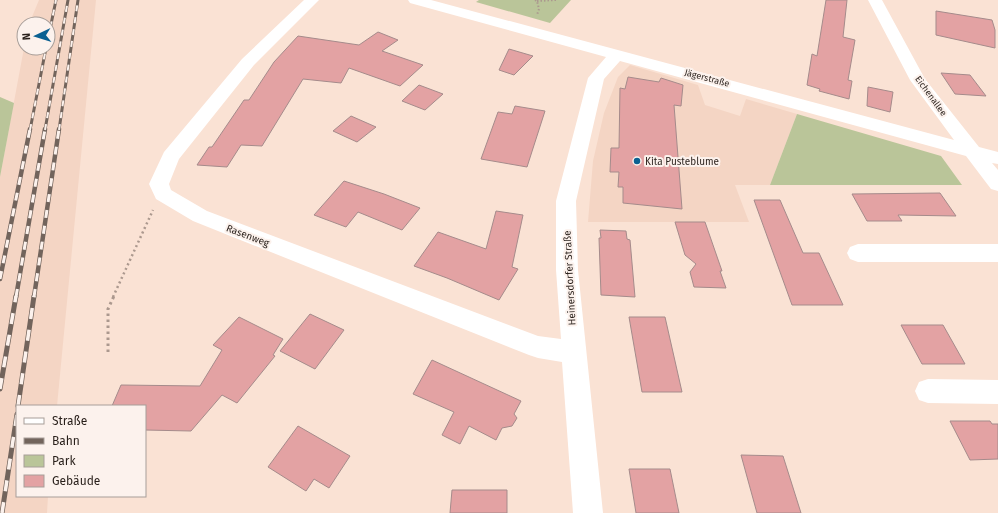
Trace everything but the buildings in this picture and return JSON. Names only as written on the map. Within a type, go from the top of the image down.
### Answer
[{"type":"street","points":[[163,194],[160,184],[171,157],[248,62],[312,0]]},
{"type":"street","name":"Jägerstraße","points":[[415,0],[484,20],[617,54],[998,158]]},
{"type":"street","name":"Eichenallee","points":[[875,0],[918,80],[998,184]]},
{"type":"street","name":"Heinersdorfer Straße","points":[[588,513],[567,270],[566,201],[596,78],[617,54]]},
{"type":"street","name":"Rasenweg","points":[[163,194],[200,216],[538,348],[573,352]]},
{"type":"street","points":[[858,253],[998,253]]},
{"type":"street","points":[[928,391],[998,392]]},
{"type":"path","points":[[537,1],[556,0]]},
{"type":"path","points":[[108,352],[108,309],[151,212],[163,194]]},
{"type":"shaded area","points":[[39,0],[96,0],[57,405],[16,405],[16,497],[48,497],[47,513],[0,513],[0,177],[23,56],[56,56],[56,16],[32,16]]},
{"type":"shaded area","points":[[630,65],[698,85],[705,105],[740,116],[746,99],[797,114],[770,185],[735,185],[749,222],[588,222],[593,161],[604,113],[618,77]]},
{"type":"green space","points":[[479,0],[571,0],[550,23],[476,2]]},
{"type":"green space","points":[[0,97],[14,103],[0,177]]},
{"type":"green space","points":[[797,114],[941,156],[962,185],[770,185]]},
{"type":"railway","points":[[53,16],[56,0]]},
{"type":"railway","points":[[45,130],[68,0]]},
{"type":"railway","points":[[59,130],[78,0]]},
{"type":"railway","points":[[30,130],[44,56]]},
{"type":"railway","points":[[0,279],[30,129]]},
{"type":"railway","points":[[16,297],[45,129]]},
{"type":"railway","points":[[34,297],[59,129]]},
{"type":"railway","points":[[0,389],[16,296]]},
{"type":"railway","points":[[18,405],[34,296]]},
{"type":"railway","points":[[2,513],[16,421]]},
{"type":"place","name":"Kita Pusteblume","points":[[637,161]]}]
